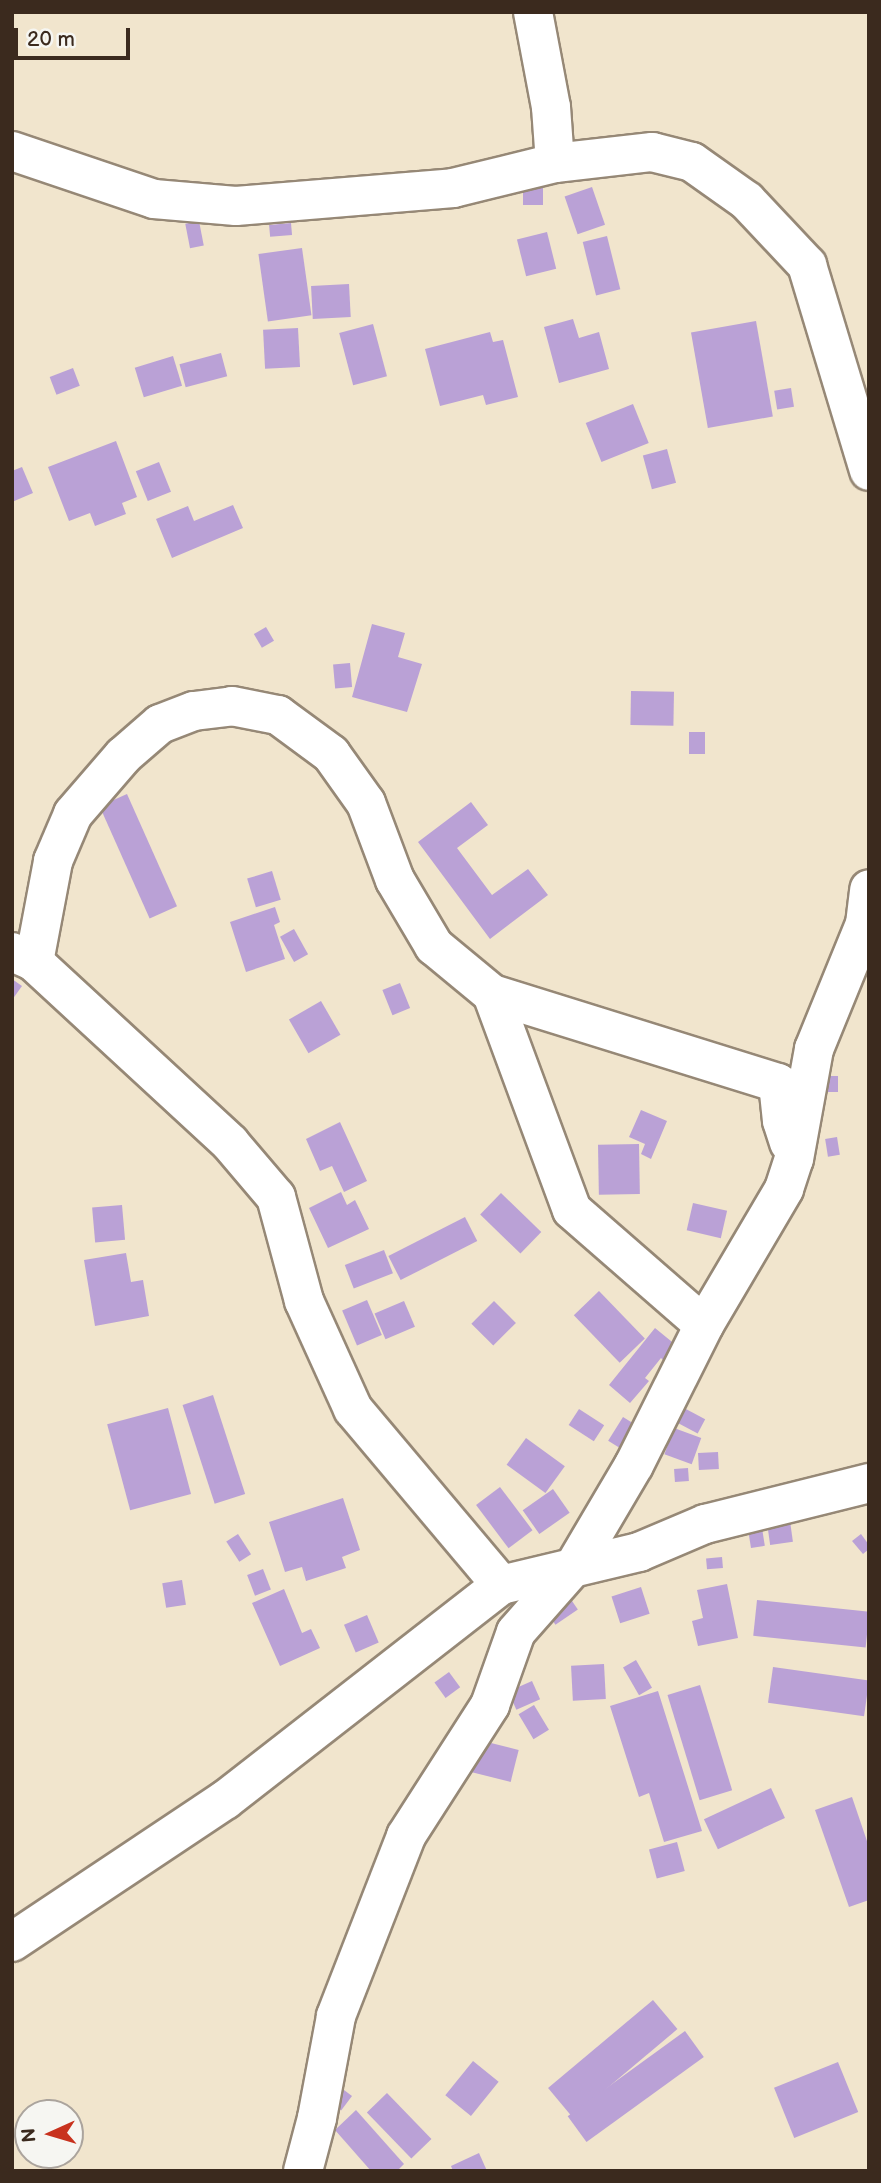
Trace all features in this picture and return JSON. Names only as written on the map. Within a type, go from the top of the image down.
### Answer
[{"type":"street","points":[[533,12],[551,107],[555,163]]},
{"type":"street","points":[[12,151],[155,199],[236,206],[453,188],[555,163],[652,152],[692,162],[747,201],[807,265],[869,471]]},
{"type":"street","points":[[501,1585],[352,1409],[304,1301],[276,1198],[229,1143],[23,957],[53,861],[73,814],[122,756],[160,724],[194,711],[232,706],[278,715],[331,754],[366,803],[396,880],[433,946],[492,994],[778,1083],[782,1121],[794,1159]]},
{"type":"street","points":[[303,2171],[317,2118],[336,2016],[406,1836],[490,1705],[516,1632],[575,1565],[634,1465],[704,1325],[784,1189],[794,1159],[814,1049],[865,924],[869,889]]},
{"type":"street","points":[[492,994],[572,1210],[704,1325]]},
{"type":"street","points":[[12,1942],[225,1800],[501,1585],[575,1565],[639,1552],[705,1524],[867,1487]]},
{"type":"building","points":[[523,174],[543,174],[543,205],[523,205]]},
{"type":"building","points":[[592,187],[605,225],[578,234],[565,196]]},
{"type":"building","points":[[199,221],[204,246],[190,248],[185,224]]},
{"type":"building","points":[[291,223],[292,235],[270,237],[269,225]]},
{"type":"building","points":[[547,232],[556,269],[526,276],[517,239]]},
{"type":"building","points":[[607,236],[620,289],[596,295],[583,242]]},
{"type":"building","points":[[302,248],[311,315],[268,321],[258,254]]},
{"type":"building","points":[[349,284],[351,317],[313,319],[311,286]]},
{"type":"building","points":[[573,319],[579,338],[599,332],[609,369],[559,383],[544,327]]},
{"type":"building","points":[[756,321],[773,417],[708,428],[691,332]]},
{"type":"building","points":[[373,324],[387,376],[353,385],[339,333]]},
{"type":"building","points":[[298,328],[300,367],[265,369],[263,330]]},
{"type":"building","points":[[490,332],[493,342],[503,340],[518,397],[486,405],[483,395],[440,406],[425,349]]},
{"type":"building","points":[[221,353],[227,376],[186,387],[179,364]]},
{"type":"building","points":[[173,356],[182,386],[144,397],[135,368]]},
{"type":"building","points":[[73,368],[80,386],[56,395],[50,377]]},
{"type":"building","points":[[791,388],[794,407],[777,409],[774,391]]},
{"type":"building","points":[[633,404],[649,443],[601,462],[586,423]]},
{"type":"building","points":[[116,441],[137,497],[122,503],[126,514],[95,526],[90,513],[69,521],[48,467]]},
{"type":"building","points":[[667,449],[676,483],[652,489],[643,455]]},
{"type":"building","points":[[159,462],[171,492],[148,501],[136,471]]},
{"type":"building","points":[[22,467],[33,493],[12,502],[12,471]]},
{"type":"building","points":[[233,505],[243,528],[172,558],[156,519],[188,506],[194,521]]},
{"type":"building","points":[[372,624],[405,633],[398,657],[422,664],[407,712],[352,697]]},
{"type":"building","points":[[266,627],[274,641],[262,648],[254,634]]},
{"type":"building","points":[[350,663],[352,687],[335,688],[333,664]]},
{"type":"building","points":[[631,691],[674,692],[673,726],[630,725]]},
{"type":"building","points":[[689,732],[705,732],[705,754],[689,754]]},
{"type":"building","points":[[127,794],[177,906],[150,919],[100,806]]},
{"type":"building","points":[[471,802],[488,825],[457,848],[492,895],[528,869],[548,895],[490,939],[418,842]]},
{"type":"building","points":[[272,871],[281,900],[256,907],[247,879]]},
{"type":"building","points":[[275,907],[280,922],[274,925],[285,959],[246,972],[230,922]]},
{"type":"building","points":[[294,929],[308,954],[294,962],[280,937]]},
{"type":"building","points":[[12,979],[22,986],[12,1000]]},
{"type":"building","points":[[400,983],[410,1008],[392,1015],[382,990]]},
{"type":"building","points":[[321,1001],[340,1035],[308,1053],[289,1020]]},
{"type":"building","points":[[813,1076],[838,1076],[838,1092],[813,1092]]},
{"type":"building","points":[[641,1110],[667,1121],[651,1159],[641,1154],[645,1144],[629,1137]]},
{"type":"building","points":[[340,1122],[367,1181],[344,1192],[332,1166],[320,1171],[306,1139]]},
{"type":"building","points":[[837,1137],[840,1155],[828,1157],[825,1139]]},
{"type":"building","points":[[639,1144],[640,1194],[599,1195],[598,1145]]},
{"type":"building","points":[[341,1192],[347,1205],[355,1200],[369,1229],[328,1248],[309,1208]]},
{"type":"building","points":[[501,1193],[541,1232],[520,1253],[480,1215]]},
{"type":"building","points":[[693,1203],[727,1211],[721,1238],[687,1230]]},
{"type":"building","points":[[122,1205],[125,1240],[95,1242],[92,1208]]},
{"type":"building","points":[[465,1217],[477,1241],[401,1280],[388,1256]]},
{"type":"building","points":[[384,1250],[393,1273],[354,1288],[345,1265]]},
{"type":"building","points":[[126,1253],[131,1282],[143,1280],[149,1316],[95,1326],[84,1260]]},
{"type":"building","points":[[599,1291],[645,1338],[620,1363],[574,1315]]},
{"type":"building","points":[[367,1300],[382,1335],[357,1346],[342,1311]]},
{"type":"building","points":[[404,1301],[415,1327],[385,1339],[375,1314]]},
{"type":"building","points":[[494,1301],[516,1323],[493,1346],[471,1324]]},
{"type":"building","points":[[655,1328],[677,1346],[665,1362],[661,1358],[645,1378],[649,1381],[630,1403],[609,1385]]},
{"type":"building","points":[[213,1395],[245,1494],[215,1504],[183,1405]]},
{"type":"building","points":[[168,1408],[191,1494],[130,1510],[107,1424]]},
{"type":"building","points":[[684,1408],[705,1419],[698,1433],[676,1422]]},
{"type":"building","points":[[579,1409],[604,1425],[594,1441],[569,1425]]},
{"type":"building","points":[[623,1417],[639,1427],[624,1451],[608,1441]]},
{"type":"building","points":[[674,1428],[701,1438],[692,1464],[664,1454]]},
{"type":"building","points":[[526,1438],[565,1466],[545,1493],[507,1465]]},
{"type":"building","points":[[718,1452],[719,1469],[699,1470],[698,1453]]},
{"type":"building","points":[[688,1468],[689,1481],[675,1482],[674,1469]]},
{"type":"building","points":[[500,1487],[532,1530],[509,1548],[476,1505]]},
{"type":"building","points":[[553,1489],[570,1513],[539,1534],[523,1510]]},
{"type":"building","points":[[343,1498],[360,1550],[342,1557],[346,1568],[306,1581],[302,1567],[285,1572],[269,1522]]},
{"type":"building","points":[[790,1521],[793,1542],[770,1545],[767,1524]]},
{"type":"building","points":[[762,1528],[765,1546],[751,1548],[748,1530]]},
{"type":"building","points":[[238,1534],[251,1554],[239,1562],[226,1542]]},
{"type":"building","points":[[861,1534],[869,1545],[869,1549],[863,1554],[852,1541]]},
{"type":"building","points":[[722,1557],[723,1568],[707,1569],[706,1558]]},
{"type":"building","points":[[263,1569],[271,1590],[255,1596],[247,1575]]},
{"type":"building","points":[[182,1580],[186,1605],[166,1608],[162,1583]]},
{"type":"building","points":[[727,1584],[738,1638],[698,1646],[692,1621],[703,1618],[697,1590]]},
{"type":"building","points":[[641,1587],[650,1614],[620,1623],[612,1597]]},
{"type":"building","points":[[284,1589],[302,1633],[311,1629],[320,1648],[280,1666],[252,1603]]},
{"type":"building","points":[[570,1598],[578,1610],[555,1625],[548,1613]]},
{"type":"building","points":[[757,1600],[869,1612],[866,1648],[753,1636]]},
{"type":"building","points":[[367,1615],[379,1643],[356,1652],[344,1625]]},
{"type":"building","points":[[636,1660],[652,1688],[639,1695],[623,1668]]},
{"type":"building","points":[[604,1664],[606,1699],[573,1701],[571,1666]]},
{"type":"building","points":[[773,1667],[869,1680],[864,1716],[768,1703]]},
{"type":"building","points":[[449,1672],[460,1687],[446,1698],[434,1683]]},
{"type":"building","points":[[532,1681],[540,1699],[516,1710],[508,1692]]},
{"type":"building","points":[[700,1685],[732,1790],[700,1800],[667,1695]]},
{"type":"building","points":[[658,1691],[702,1831],[664,1842],[649,1793],[639,1797],[610,1706]]},
{"type":"building","points":[[534,1705],[549,1730],[534,1739],[519,1714]]},
{"type":"building","points":[[475,1739],[519,1750],[511,1782],[467,1771]]},
{"type":"building","points":[[771,1788],[785,1818],[718,1849],[704,1819]]},
{"type":"building","points":[[852,1797],[869,1847],[869,1900],[849,1907],[815,1810]]},
{"type":"building","points":[[677,1842],[685,1871],[657,1878],[649,1850]]},
{"type":"building","points":[[653,2000],[677,2029],[572,2117],[548,2088]]},
{"type":"building","points":[[685,2031],[704,2057],[587,2142],[568,2116]]},
{"type":"building","points":[[473,2061],[499,2082],[471,2116],[445,2095]]},
{"type":"building","points":[[838,2062],[858,2112],[794,2138],[774,2088]]},
{"type":"building","points":[[344,2090],[352,2096],[341,2110],[333,2104]]},
{"type":"building","points":[[387,2093],[431,2139],[411,2158],[367,2112]]},
{"type":"building","points":[[356,2110],[404,2164],[397,2171],[371,2171],[335,2130]]},
{"type":"building","points":[[479,2153],[487,2171],[453,2171],[451,2166]]}]
